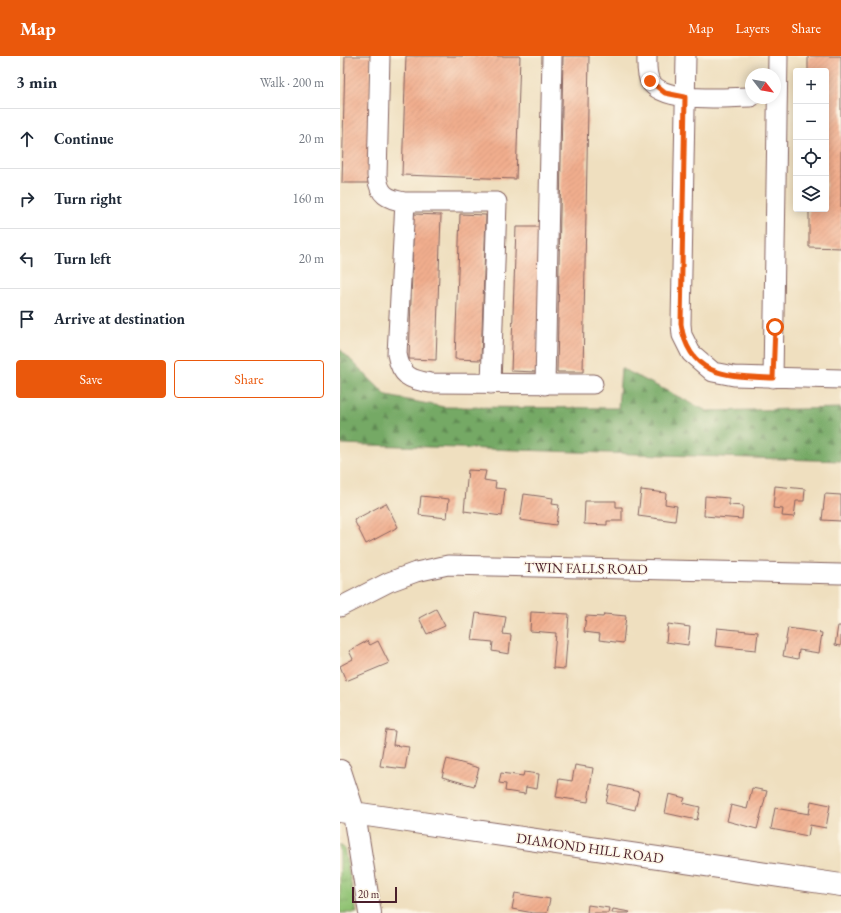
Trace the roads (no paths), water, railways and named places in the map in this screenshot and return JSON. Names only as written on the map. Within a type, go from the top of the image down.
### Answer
[{"type":"main road","points":[[340,771],[347,812],[370,913]]},
{"type":"main road","name":"DIAMOND HILL ROAD","points":[[347,812],[841,885]]},
{"type":"street","points":[[380,56],[378,187],[385,196],[393,200],[405,202],[497,202],[491,384]]},
{"type":"street","points":[[545,385],[552,56]]},
{"type":"street","points":[[647,56],[650,81],[665,93],[685,97],[745,97]]},
{"type":"street","points":[[686,56],[682,335],[692,353],[713,372],[734,376],[841,379]]},
{"type":"street","points":[[777,68],[778,56]]},
{"type":"street","points":[[773,378],[775,327],[776,104]]},
{"type":"street","points":[[405,202],[397,354],[399,366],[404,374],[420,382],[545,385],[593,384]]},
{"type":"street","name":"TWIN FALLS ROAD","points":[[340,607],[389,582],[416,572],[448,565],[841,574]]}]
